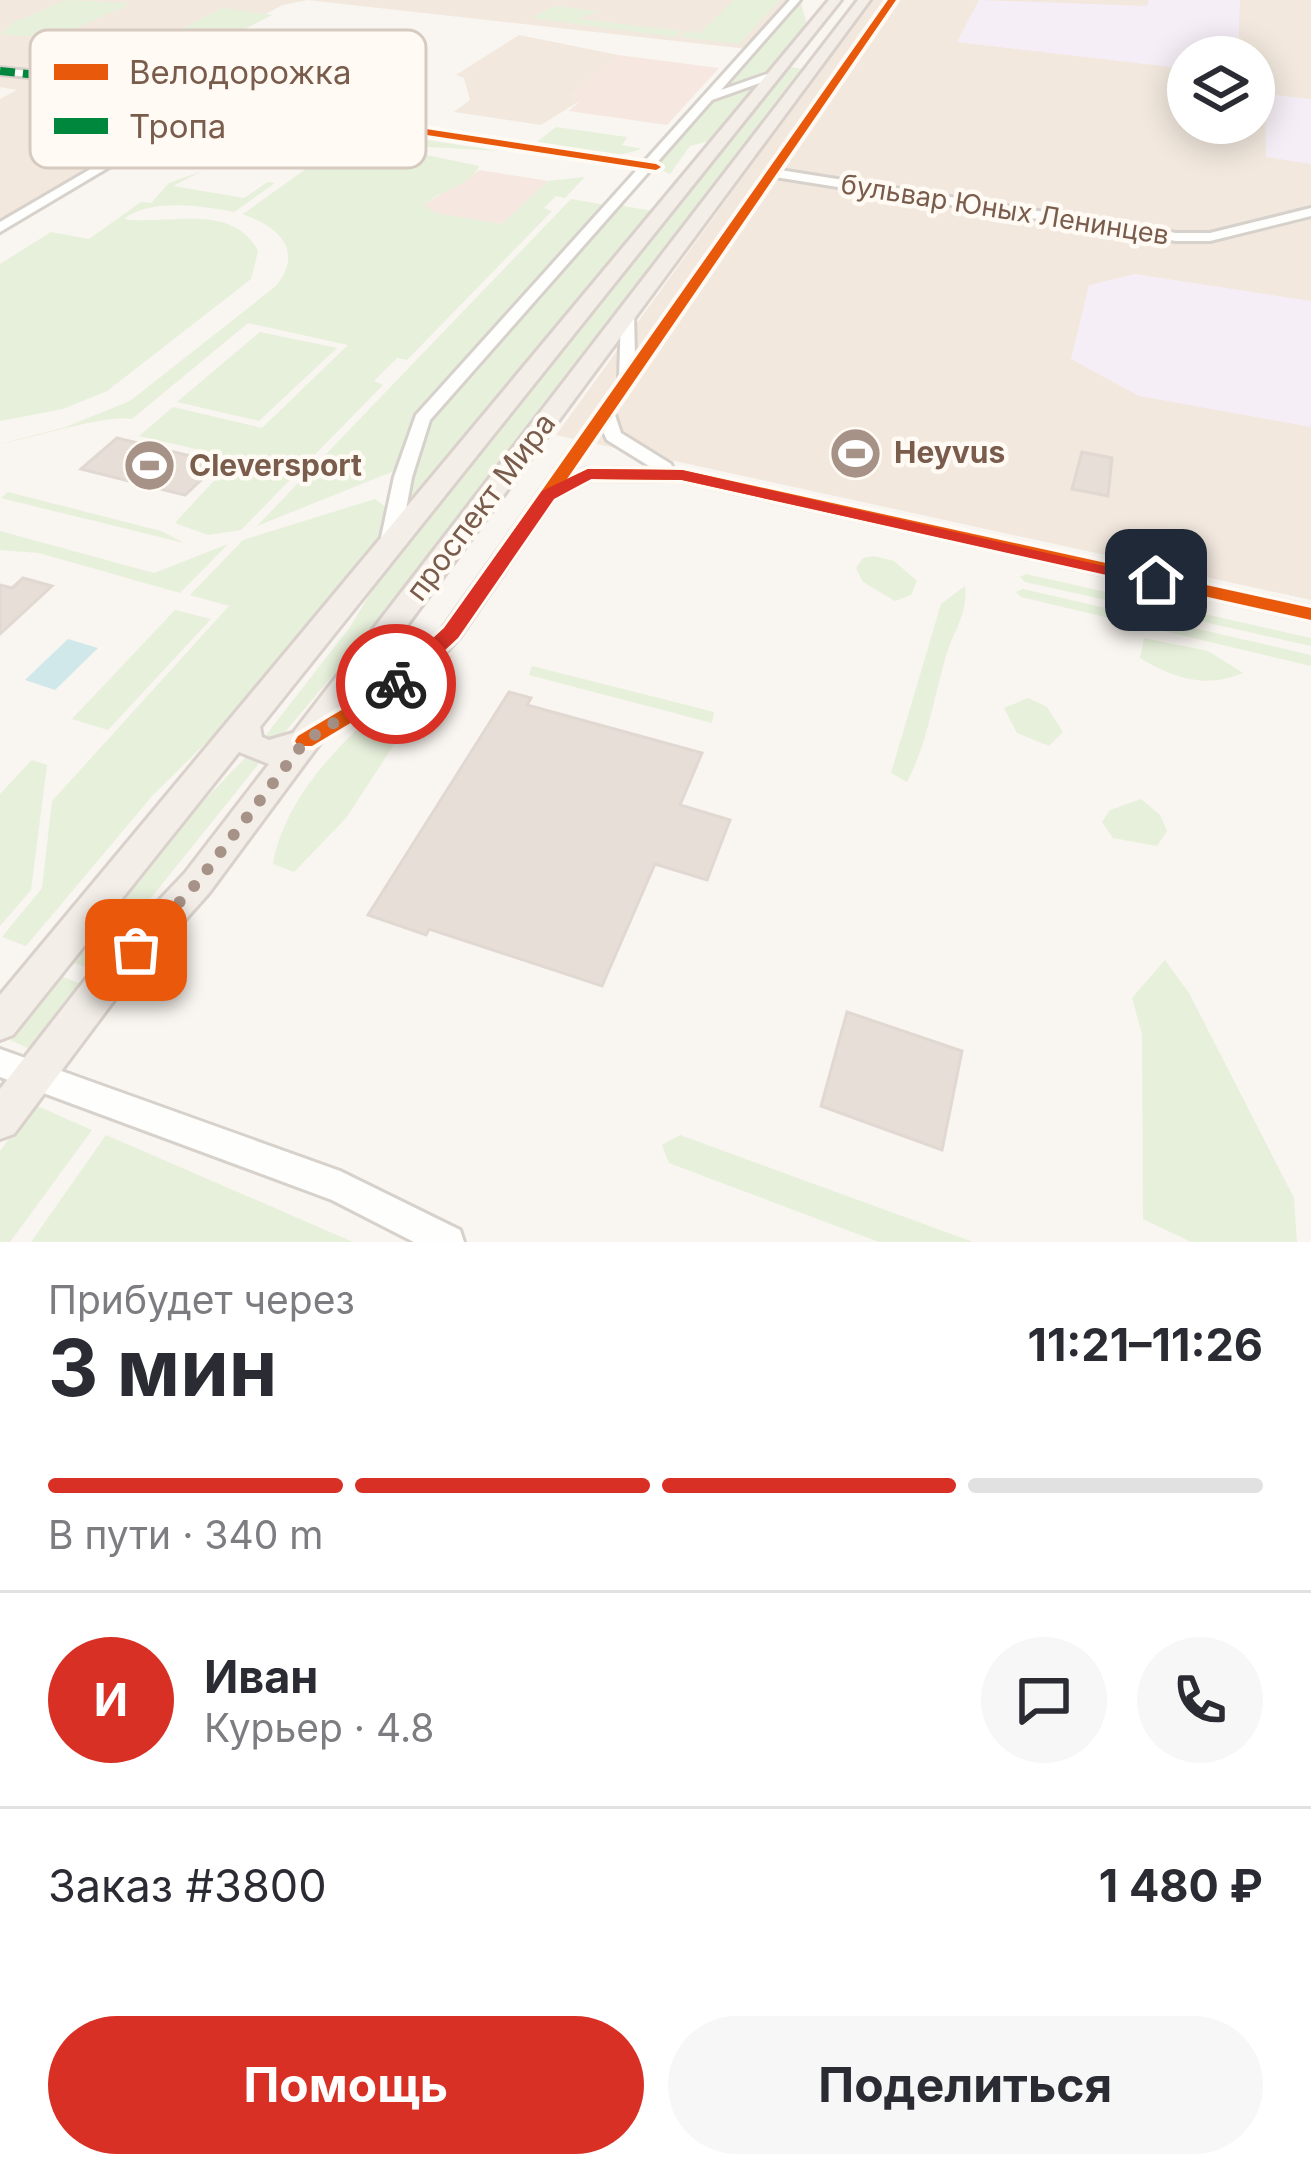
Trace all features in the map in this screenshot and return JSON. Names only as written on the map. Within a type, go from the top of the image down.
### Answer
[{"type":"main road","name":"проспект Мира","points":[[0,1023],[246,728],[835,0]]},
{"type":"main road","name":"проспект Мира","points":[[0,1120],[17,1070],[197,883],[864,0]]},
{"type":"main road","points":[[780,68],[814,64]]},
{"type":"main road","points":[[246,728],[248,742],[266,753],[305,741]]},
{"type":"street","points":[[389,547],[403,477],[422,419],[800,0],[812,28]]},
{"type":"street","points":[[305,741],[416,669],[451,633],[892,0]]},
{"type":"street","points":[[706,100],[780,68]]},
{"type":"street","points":[[0,71],[30,74]]},
{"type":"street","points":[[0,227],[96,168]]},
{"type":"street","name":"бульвар Юных Ленинцев","points":[[769,172],[1176,237],[1210,237],[1311,212]]},
{"type":"street","points":[[626,314],[627,381]]},
{"type":"street","points":[[605,414],[613,436],[648,461],[682,475],[1311,614]]},
{"type":"street","points":[[548,495],[588,474],[682,475]]},
{"type":"street","points":[[0,992],[50,963]]},
{"type":"street","points":[[17,1070],[340,1187],[418,1232],[448,1242]]},
{"type":"shaded area","points":[[0,0],[307,0],[283,5],[234,30],[30,30],[30,168],[108,168],[0,232],[0,99],[17,90],[0,87]]},
{"type":"shaded area","points":[[307,0],[791,0],[748,49]]},
{"type":"shaded area","points":[[871,0],[1311,0],[1311,600],[556,435]]},
{"type":"shaded area","points":[[979,0],[1147,6],[1149,0],[1240,0],[1239,36],[1167,36],[1167,67],[957,42]]},
{"type":"shaded area","points":[[519,35],[618,55],[570,97],[581,100],[541,125],[454,112],[470,100],[464,78],[456,75]]},
{"type":"shaded area","points":[[618,55],[719,68],[667,125],[569,111],[580,101],[569,98]]},
{"type":"shaded area","points":[[1275,95],[1311,99],[1311,164],[1266,157],[1266,144],[1275,144]]},
{"type":"shaded area","points":[[480,170],[548,181],[502,224],[436,213],[423,205]]},
{"type":"shaded area","points":[[1135,274],[1311,301],[1311,427],[1139,396],[1071,359],[1089,285]]},
{"type":"green space","points":[[66,0],[132,3],[72,30],[30,30],[30,36],[0,34],[14,22]]},
{"type":"green space","points":[[734,0],[780,0],[739,44],[680,37],[686,31],[700,33]]},
{"type":"green space","points":[[800,0],[807,24],[764,76],[722,88]]},
{"type":"green space","points":[[554,6],[598,11],[579,19],[681,31],[675,37],[532,18]]},
{"type":"green space","points":[[223,8],[272,15],[243,30],[179,30]]},
{"type":"green space","points":[[789,67],[803,69],[379,621],[279,739],[269,741],[266,735],[350,627],[383,573]]},
{"type":"green space","points":[[757,84],[712,140],[690,146],[670,174],[653,166],[711,100]]},
{"type":"green space","points":[[556,127],[627,137],[622,145],[642,149],[608,158],[531,147]]},
{"type":"green space","points":[[426,140],[500,151],[430,147]]},
{"type":"green space","points":[[426,155],[479,166],[469,178],[424,205],[436,213],[502,224],[548,181],[585,177],[565,198],[556,196],[544,208],[552,211],[407,360],[397,358],[374,381],[383,385],[241,530],[208,535],[175,523],[235,458],[139,436],[173,407],[262,428],[348,345],[248,323],[132,419],[87,423],[0,444],[66,427],[130,401],[276,286],[288,261],[284,241],[243,214],[307,168],[426,168]]},
{"type":"green space","points":[[202,171],[173,186],[244,198],[268,182],[275,183],[234,212],[162,206],[124,219],[197,219],[232,226],[258,251],[251,279],[107,391],[63,409],[0,421],[0,264],[51,232],[89,239],[141,202],[151,203],[169,183]]},
{"type":"green space","points":[[571,199],[606,205],[415,419],[394,471],[257,526]]},
{"type":"green space","points":[[618,205],[653,211],[404,509],[428,420]]},
{"type":"green space","points":[[260,332],[337,348],[259,421],[177,402]]},
{"type":"green space","points":[[8,492],[161,531],[184,543],[1,498]]},
{"type":"green space","points":[[375,499],[388,509],[378,541],[228,721],[153,795],[26,946],[2,937],[42,888],[52,801],[229,606],[190,595],[243,540]]},
{"type":"green space","points":[[0,531],[154,573],[228,544],[180,593],[39,553],[0,550]]},
{"type":"green space","points":[[863,558],[894,561],[917,581],[911,595],[895,601],[863,582],[856,568]]},
{"type":"green space","points":[[1026,574],[1311,638],[1311,646],[1025,582],[1020,577]]},
{"type":"green space","points":[[965,586],[962,614],[907,782],[891,773],[941,604]]},
{"type":"green space","points":[[1023,589],[1311,655],[1311,666],[1021,597],[1016,592]]},
{"type":"green space","points":[[175,610],[211,619],[108,730],[72,719]]},
{"type":"green space","points":[[1144,638],[1208,651],[1243,673],[1202,681],[1177,676],[1140,658]]},
{"type":"green space","points":[[452,656],[346,818],[294,872],[273,864],[296,804],[335,752],[430,662]]},
{"type":"green space","points":[[532,666],[714,712],[712,723],[529,675]]},
{"type":"green space","points":[[1028,698],[1047,707],[1063,732],[1049,746],[1017,733],[1004,708]]},
{"type":"green space","points":[[246,757],[261,761],[93,970],[72,962],[187,818]]},
{"type":"green space","points":[[32,760],[47,765],[31,890],[0,926],[0,794]]},
{"type":"green space","points":[[1141,799],[1160,815],[1167,831],[1157,846],[1113,838],[1102,822],[1110,810]]},
{"type":"green space","points":[[1165,960],[1189,993],[1294,1198],[1297,1242],[1191,1242],[1143,1219],[1142,1034],[1132,998]]},
{"type":"green space","points":[[61,976],[81,984],[30,1049],[10,1040]]},
{"type":"green space","points":[[35,1105],[92,1130],[10,1242],[0,1242],[0,1151]]},
{"type":"green space","points":[[106,1135],[353,1242],[31,1242]]},
{"type":"green space","points":[[680,1135],[973,1242],[879,1242],[669,1163],[662,1145]]},
{"type":"water","points":[[68,639],[98,648],[55,690],[25,680]]},
{"type":"building","name":"Cleversport","points":[[117,438],[219,463],[185,495],[81,469]]},
{"type":"building","points":[[1082,452],[1112,458],[1108,496],[1072,489]]},
{"type":"building","points":[[23,578],[52,586],[0,634],[0,585],[12,588]]},
{"type":"building","points":[[509,692],[531,698],[527,705],[702,753],[680,805],[730,820],[707,880],[655,864],[602,986],[429,929],[426,935],[368,915]]},
{"type":"building","points":[[847,1012],[962,1051],[942,1150],[821,1106]]},
{"type":"marked path","points":[[0,71],[30,74]]},
{"type":"cycle path","points":[[305,741],[382,695],[451,633],[892,0]]},
{"type":"cycle path","points":[[426,132],[656,167]]},
{"type":"cycle path","points":[[553,492],[588,474],[682,475],[1311,614]]},
{"type":"way so far","points":[[136,950],[197,883],[305,741],[396,684]]},
{"type":"place","name":"Heyvus","points":[[855,453]]},
{"type":"place","name":"Cleversport","points":[[150,466]]},
{"type":"route","points":[[396,684],[451,633],[548,495],[588,474],[682,475],[1156,580]]}]
